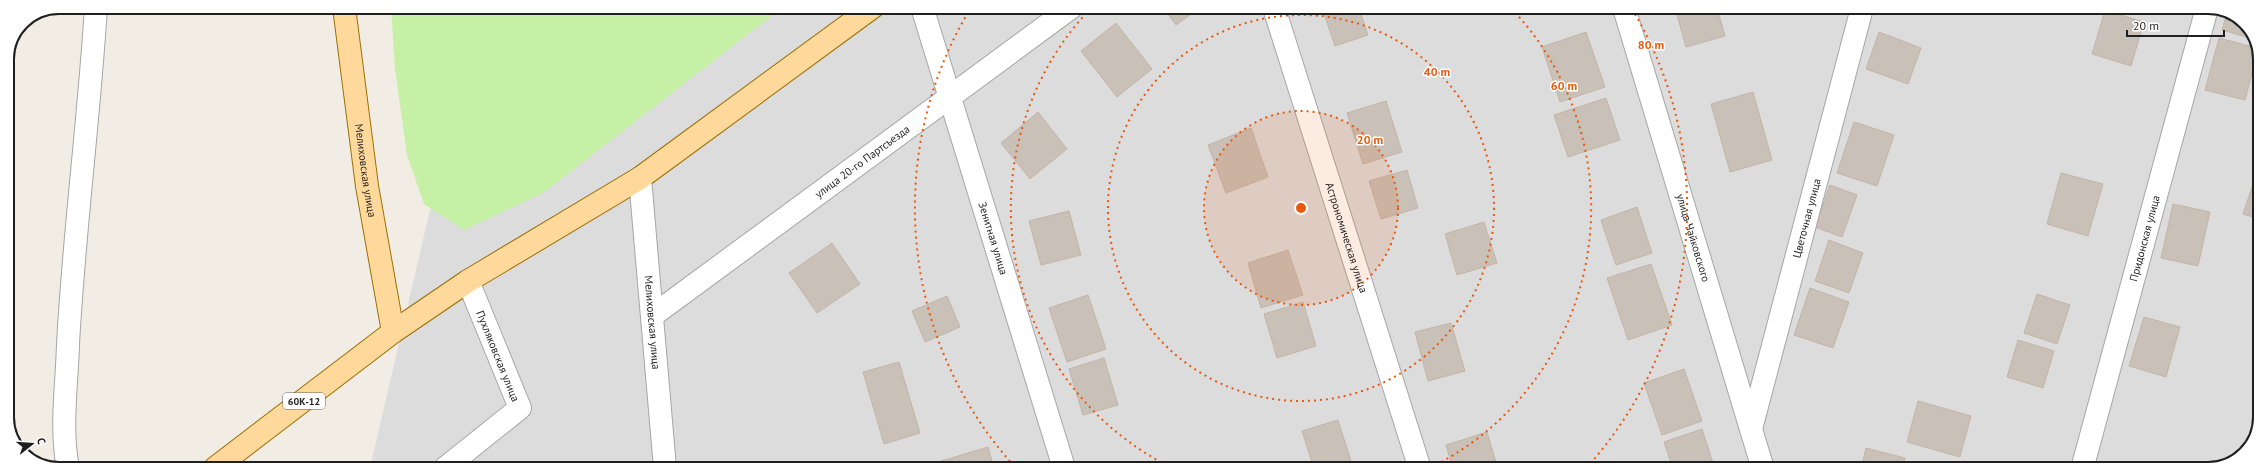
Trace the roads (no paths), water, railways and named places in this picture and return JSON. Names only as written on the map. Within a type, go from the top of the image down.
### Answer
[{"type":"main road","name":"Мелиховская улица","points":[[345,14],[367,186],[393,332]]},
{"type":"main road","points":[[393,332],[468,282],[640,178],[863,14]]},
{"type":"main road","name":"60К-12","points":[[223,462],[393,332]]},
{"type":"street","points":[[68,462],[65,422],[72,272],[96,14]]},
{"type":"street","name":"Зенитная улица","points":[[924,14],[1062,462]]},
{"type":"street","name":"улица 20-го Партсъезда","points":[[652,316],[1063,14]]},
{"type":"street","name":"Астрономическая улица","points":[[1276,14],[1418,462]]},
{"type":"street","name":"улица Чайковского","points":[[1626,14],[1761,462]]},
{"type":"street","name":"Цветочная улица","points":[[1751,429],[1860,14]]},
{"type":"street","name":"Придонская улица","points":[[2084,462],[2205,14]]},
{"type":"street","name":"Мелиховская улица","points":[[640,178],[664,462]]},
{"type":"street","name":"Пухляковская улица","points":[[452,462],[520,408],[468,282]]}]
